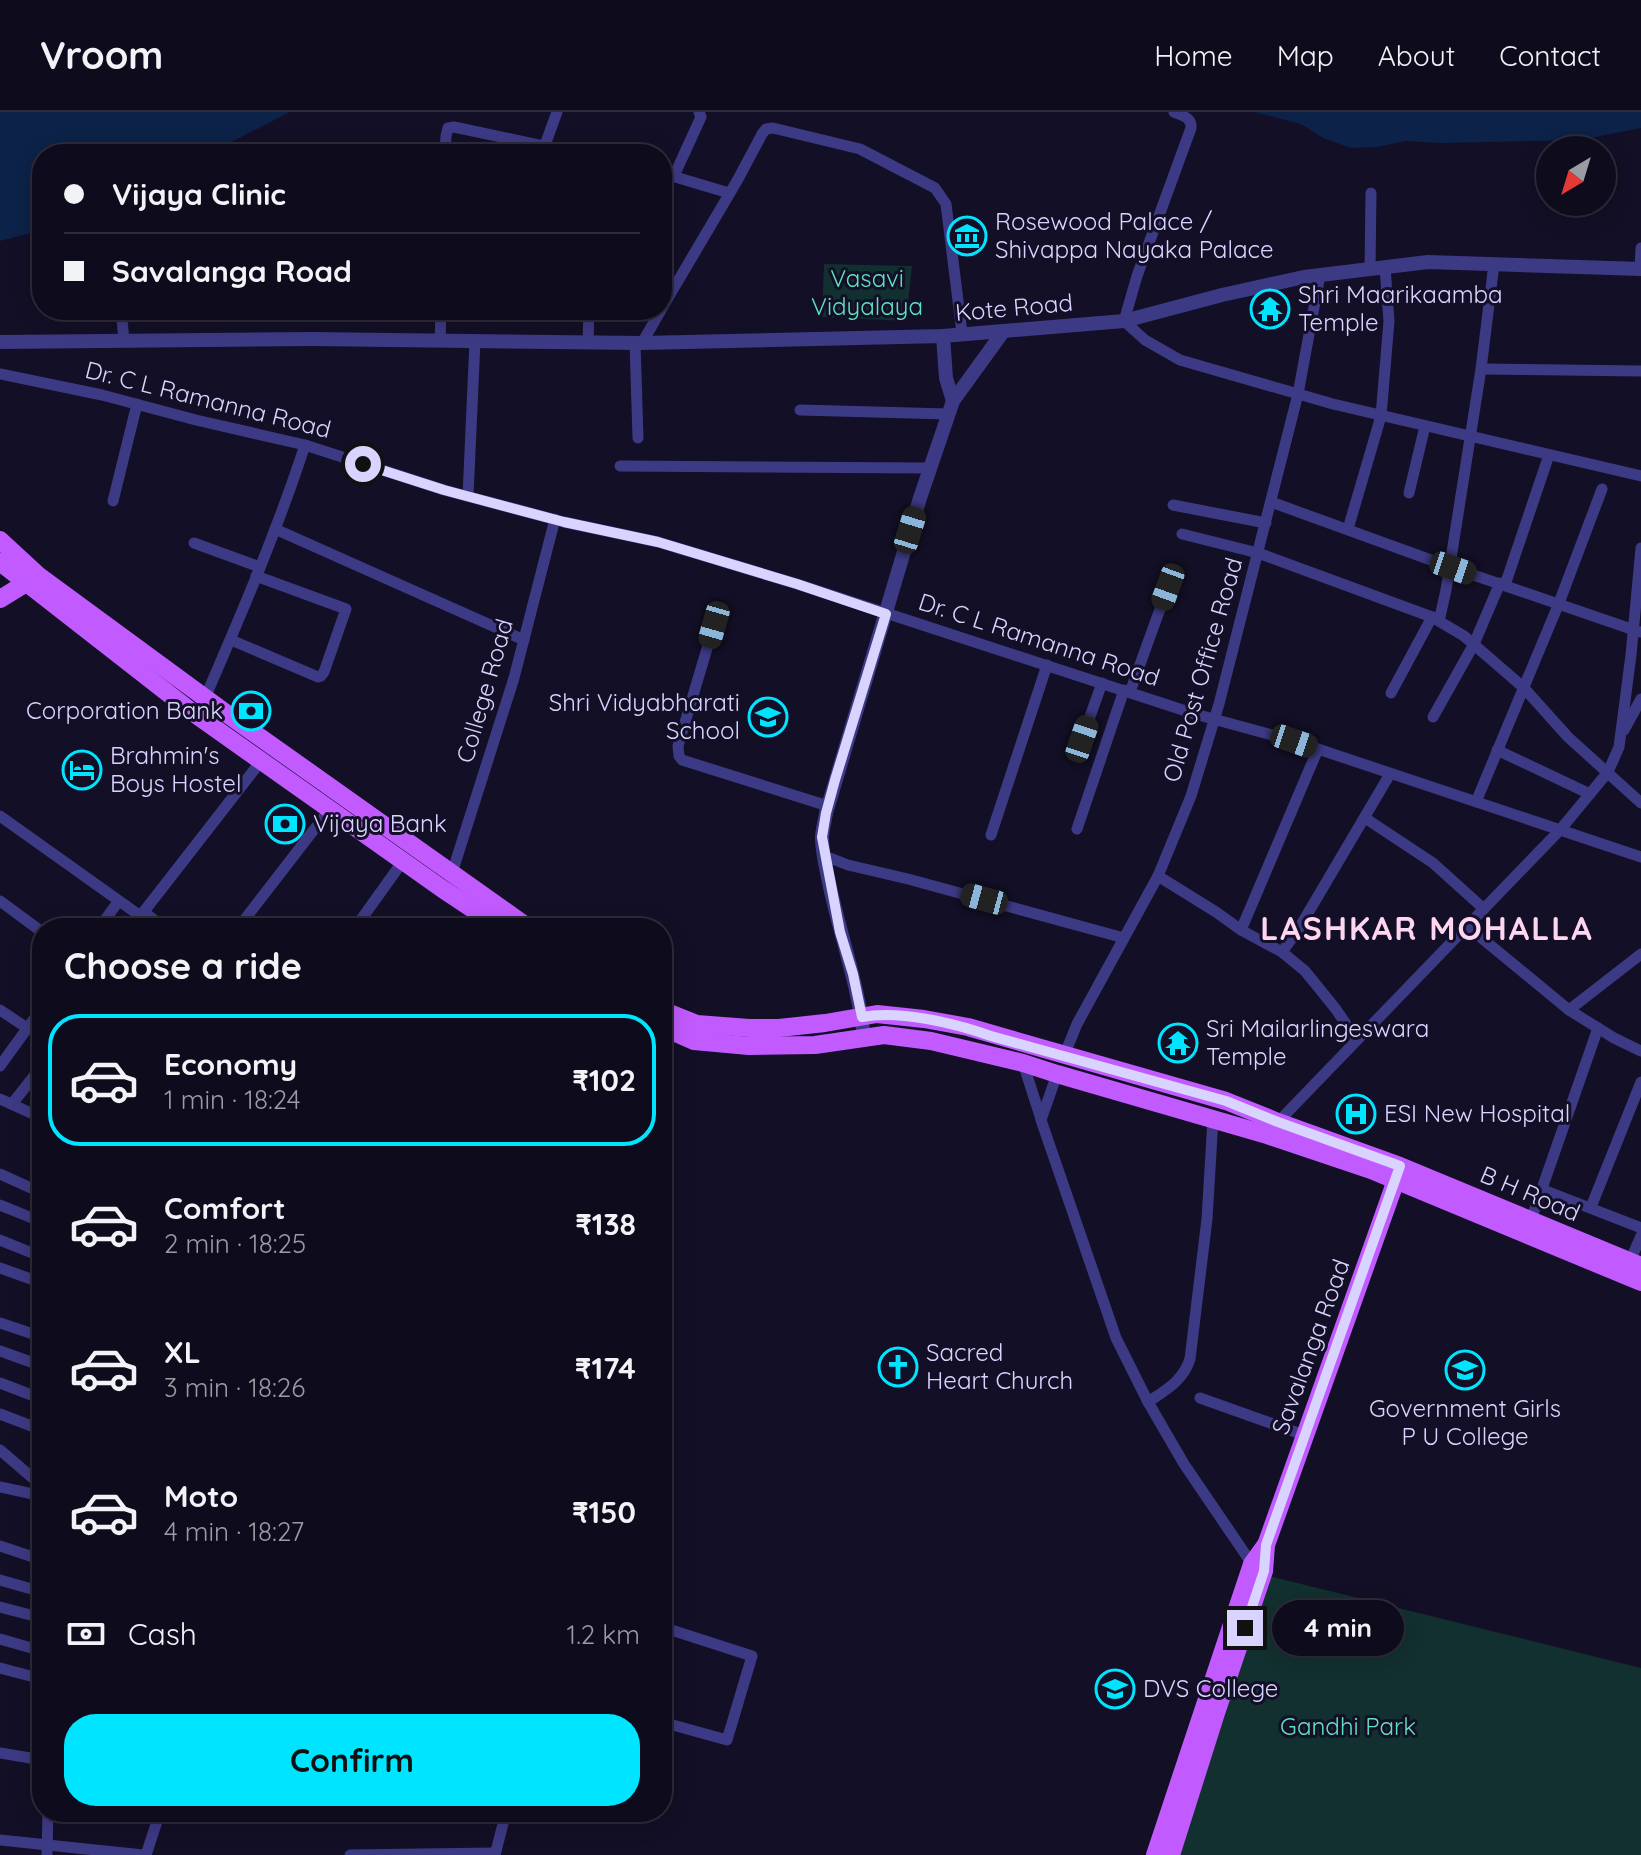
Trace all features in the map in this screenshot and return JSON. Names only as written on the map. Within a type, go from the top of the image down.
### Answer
[{"type":"main road","points":[[0,540],[39,576],[205,698],[515,918]]},
{"type":"main road","points":[[0,562],[192,712],[486,918]]},
{"type":"main road","points":[[0,599],[26,583]]},
{"type":"main road","points":[[672,1014],[697,1024],[749,1028],[825,1023],[877,1014],[968,1027],[1226,1101],[1641,1282]]},
{"type":"main road","points":[[672,1031],[694,1041],[749,1046],[815,1045],[884,1035],[931,1041],[1023,1063],[1398,1174]]},
{"type":"main road","name":"B H Road","points":[[1398,1174],[1531,1220],[1636,1264]]},
{"type":"main road","name":"Savalanga Road","points":[[1155,1855],[1398,1174]]},
{"type":"main road","name":"Savalanga Road","points":[[1171,1855],[1258,1567]]},
{"type":"street","points":[[545,144],[557,112]]},
{"type":"street","points":[[672,167],[701,117],[699,112]]},
{"type":"street","points":[[1174,112],[1188,118],[1191,128],[1137,276],[1124,321],[1145,340],[1180,360],[1298,394],[1641,476]]},
{"type":"street","points":[[446,144],[448,128],[454,127],[540,144]]},
{"type":"street","points":[[672,290],[762,134],[766,129],[773,128],[860,149],[935,188],[946,204],[962,333]]},
{"type":"street","points":[[672,175],[729,193]]},
{"type":"street","points":[[1348,529],[1381,416],[1389,321],[1378,268],[1371,193]]},
{"type":"street","points":[[1641,248],[1641,269]]},
{"type":"street","name":"Kote Road","points":[[0,342],[312,339],[638,343],[943,336],[1124,321],[1222,295],[1320,275],[1428,262],[1641,269]]},
{"type":"street","points":[[1391,693],[1436,619],[1450,567],[1494,264]]},
{"type":"street","name":"Old Post Office Road","points":[[1064,1056],[1077,1024],[1158,876],[1191,796],[1214,719],[1298,394],[1320,275]]},
{"type":"street","points":[[122,320],[124,340]]},
{"type":"street","points":[[440,341],[441,320]]},
{"type":"street","points":[[588,342],[589,320]]},
{"type":"street","points":[[638,438],[638,343],[654,320]]},
{"type":"street","points":[[864,1039],[862,1017],[840,932],[822,837],[828,806],[929,468],[951,408],[1003,332]]},
{"type":"street","points":[[943,336],[951,408]]},
{"type":"street","points":[[468,496],[475,341]]},
{"type":"street","points":[[1481,369],[1641,371]]},
{"type":"street","name":"Dr. C L Ramanna Road","points":[[0,374],[305,445],[468,496],[658,542],[1214,719],[1318,749],[1641,857]]},
{"type":"street","points":[[113,501],[137,404]]},
{"type":"street","points":[[800,410],[951,408]]},
{"type":"street","points":[[1409,493],[1425,426]]},
{"type":"street","points":[[205,698],[275,529],[305,445]]},
{"type":"street","points":[[1433,717],[1474,644],[1502,584],[1549,455]]},
{"type":"street","points":[[620,466],[929,468]]},
{"type":"street","points":[[1476,802],[1559,603],[1602,489]]},
{"type":"street","points":[[1271,502],[1638,631]]},
{"type":"street","points":[[1173,505],[1266,523]]},
{"type":"street","name":"College Road","points":[[452,873],[514,678],[555,519]]},
{"type":"street","points":[[275,529],[524,640]]},
{"type":"street","points":[[1182,534],[1258,553],[1436,619],[1464,636],[1523,687],[1568,737],[1641,803]]},
{"type":"street","points":[[194,543],[346,609],[324,672],[318,677],[231,640]]},
{"type":"street","points":[[1278,1122],[1560,830],[1608,772],[1619,747],[1638,631],[1641,548]]},
{"type":"street","points":[[1077,829],[1168,587]]},
{"type":"street","points":[[714,625],[678,746],[679,756],[682,760],[828,806]]},
{"type":"street","points":[[991,835],[1047,665]]},
{"type":"street","points":[[1082,739],[1102,683]]},
{"type":"street","points":[[1620,737],[1641,699]]},
{"type":"street","points":[[1241,930],[1318,749]]},
{"type":"street","points":[[1497,750],[1590,794]]},
{"type":"street","points":[[0,816],[139,915],[261,761]]},
{"type":"street","points":[[1282,952],[1390,774]]},
{"type":"street","points":[[246,918],[330,809]]},
{"type":"street","points":[[1365,818],[1433,863],[1484,909]]},
{"type":"street","points":[[825,856],[848,865],[1124,938]]},
{"type":"street","points":[[362,918],[403,861]]},
{"type":"street","points":[[1158,876],[1241,930],[1282,952],[1305,971],[1357,1040]]},
{"type":"street","points":[[0,901],[32,925]]},
{"type":"street","points":[[106,918],[118,902]]},
{"type":"street","points":[[144,912],[152,918]]},
{"type":"street","points":[[1467,926],[1569,1010],[1641,1051]]},
{"type":"street","points":[[1569,1010],[1641,954]]},
{"type":"street","points":[[0,1010],[27,1028]]},
{"type":"street","points":[[0,1066],[32,1021]]},
{"type":"street","points":[[1531,1220],[1598,1028]]},
{"type":"street","points":[[1023,1063],[1116,1338],[1184,1464],[1258,1567]]},
{"type":"street","points":[[1041,1120],[1057,1074]]},
{"type":"street","points":[[32,1075],[4,1102],[32,1114]]},
{"type":"street","points":[[1591,1207],[1641,1082]]},
{"type":"street","points":[[1148,1402],[1179,1381],[1190,1359],[1207,1219],[1213,1119]]},
{"type":"street","points":[[0,1174],[32,1188]]},
{"type":"street","points":[[1541,1189],[1641,1228]]},
{"type":"street","points":[[0,1205],[32,1218]]},
{"type":"street","points":[[1636,1264],[1641,1236]]},
{"type":"street","points":[[0,1240],[32,1253]]},
{"type":"street","points":[[0,1268],[32,1279]]},
{"type":"street","points":[[0,1323],[32,1334]]},
{"type":"street","points":[[0,1351],[32,1362]]},
{"type":"street","points":[[0,1383],[32,1395]]},
{"type":"street","points":[[1200,1398],[1304,1435]]},
{"type":"street","points":[[0,1414],[32,1426]]},
{"type":"street","points":[[0,1450],[32,1477]]},
{"type":"street","points":[[0,1487],[32,1494]]},
{"type":"street","points":[[0,1546],[32,1557]]},
{"type":"street","points":[[0,1580],[32,1589]]},
{"type":"street","points":[[0,1607],[32,1615]]},
{"type":"street","points":[[672,1630],[752,1656],[727,1740],[672,1725]]},
{"type":"street","points":[[0,1639],[32,1648]]},
{"type":"street","points":[[0,1668],[32,1676]]},
{"type":"street","points":[[0,1753],[32,1758]]},
{"type":"street","points":[[47,1850],[48,1822]]},
{"type":"street","points":[[0,1840],[47,1850],[145,1855],[157,1822]]},
{"type":"street","points":[[350,1855],[495,1854],[503,1822]]},
{"type":"green space","name":"Vasavi Vidyalaya","points":[[824,264],[912,266],[906,321],[822,317]]},
{"type":"green space","name":"Gandhi Park","points":[[1265,1575],[1641,1668],[1641,1855],[1168,1855]]},
{"type":"water","points":[[0,112],[290,112],[228,144],[32,144],[32,233],[0,241]]},
{"type":"water","points":[[1254,112],[1641,112],[1641,128],[1600,136],[1536,136],[1536,141],[1406,141],[1351,148],[1323,138],[1301,124]]},
{"type":"place","name":"Rosewood Palace / Shivappa Nayaka Palace","points":[[967,236]]},
{"type":"place","name":"Shri Maarikaamba Temple","points":[[1270,309]]},
{"type":"place","name":"Corporation Bank","points":[[251,711]]},
{"type":"place","name":"Shri Vidyabharati School","points":[[768,717]]},
{"type":"place","name":"Brahmin's Boys Hostel","points":[[82,770]]},
{"type":"place","name":"Vijaya Bank","points":[[285,824]]},
{"type":"place","name":"Sri Mailarlingeswara Temple","points":[[1178,1043]]},
{"type":"place","name":"ESI New Hospital","points":[[1356,1114]]},
{"type":"place","name":"Sacred Heart Church","points":[[898,1367]]},
{"type":"place","name":"Government Girls P U College","points":[[1465,1370]]},
{"type":"place","name":"DVS College","points":[[1115,1689]]},
{"type":"district","name":"LASHKAR MOHALLA","points":[[1427,929]]},
{"type":"route","points":[[363,464],[444,490],[564,522],[658,542],[886,614],[835,780],[822,837],[840,932],[862,1017],[877,1014],[968,1027],[1226,1101],[1400,1166],[1266,1545],[1264,1571],[1245,1628]]}]
